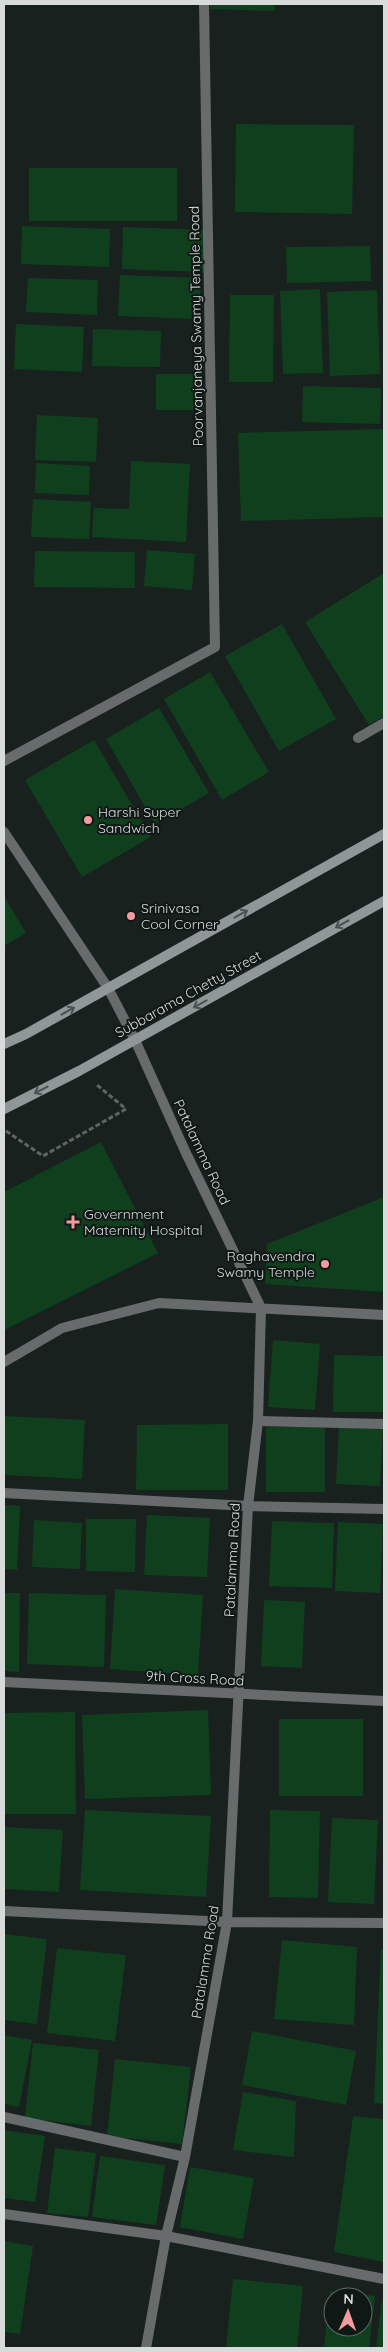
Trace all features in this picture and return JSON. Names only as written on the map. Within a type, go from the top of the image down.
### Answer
[{"type":"main road","points":[[4,1044],[26,1034],[384,834]]},
{"type":"main road","name":"Subbarama Chetty Street","points":[[4,1109],[79,1071],[384,901]]},
{"type":"street","name":"Poorvanjaneya Swamy Temple Road","points":[[4,760],[215,648],[204,4]]},
{"type":"street","points":[[358,738],[384,723]]},
{"type":"street","name":"Patalamma Road","points":[[4,832],[108,988],[135,1040],[185,1151],[261,1308],[258,1421],[248,1506],[227,1922],[185,2157],[166,2236],[146,2348]]},
{"type":"street","points":[[4,1362],[62,1328],[159,1303],[384,1314]]},
{"type":"street","points":[[258,1421],[384,1424]]},
{"type":"street","points":[[4,1493],[248,1506],[384,1509]]},
{"type":"street","name":"9th Cross Road","points":[[4,1682],[384,1700]]},
{"type":"street","points":[[4,1911],[227,1922],[384,1923]]},
{"type":"street","points":[[4,2117],[185,2157]]},
{"type":"street","points":[[4,2214],[166,2236],[384,2279]]},
{"type":"path","points":[[4,1130],[43,1156],[126,1109],[79,1071]]},
{"type":"building","points":[[210,4],[275,4],[275,11],[210,9]]},
{"type":"building","points":[[236,124],[354,125],[352,214],[235,212]]},
{"type":"building","points":[[29,168],[177,168],[177,221],[29,221]]},
{"type":"building","points":[[22,226],[110,229],[109,267],[21,264]]},
{"type":"building","points":[[123,227],[207,230],[205,272],[122,269]]},
{"type":"building","points":[[370,246],[371,281],[287,283],[286,247]]},
{"type":"building","points":[[120,275],[201,278],[199,319],[118,316]]},
{"type":"building","points":[[28,278],[98,280],[97,315],[26,312]]},
{"type":"building","points":[[320,289],[323,373],[283,374],[280,291]]},
{"type":"building","points":[[377,290],[380,374],[330,376],[327,292]]},
{"type":"building","points":[[230,295],[274,295],[273,382],[229,382]]},
{"type":"building","points":[[16,324],[84,327],[82,372],[14,369]]},
{"type":"building","points":[[93,329],[161,331],[160,367],[92,366]]},
{"type":"building","points":[[156,374],[203,374],[204,410],[156,410]]},
{"type":"building","points":[[303,386],[381,388],[380,424],[302,422]]},
{"type":"building","points":[[37,415],[98,418],[96,462],[35,460]]},
{"type":"building","points":[[384,429],[384,517],[241,521],[238,433]]},
{"type":"building","points":[[131,461],[190,464],[186,542],[92,537],[94,508],[129,509]]},
{"type":"building","points":[[36,463],[90,466],[89,495],[35,493]]},
{"type":"building","points":[[33,499],[91,502],[89,539],[31,537]]},
{"type":"building","points":[[147,550],[195,554],[192,590],[144,586]]},
{"type":"building","points":[[35,551],[135,552],[135,588],[34,587]]},
{"type":"building","points":[[384,573],[384,716],[369,725],[305,622]]},
{"type":"building","points":[[282,624],[336,719],[279,751],[225,656]]},
{"type":"building","points":[[210,672],[269,772],[222,800],[164,699]]},
{"type":"building","points":[[159,708],[209,793],[155,824],[106,739]]},
{"type":"building","points":[[94,740],[151,837],[82,877],[25,780]]},
{"type":"building","points":[[4,896],[26,933],[4,946]]},
{"type":"building","name":"Government Maternity Hospital","points":[[101,1142],[158,1253],[4,1330],[4,1192]]},
{"type":"building","name":"Raghavendra Swamy Temple","points":[[384,1197],[384,1292],[265,1284],[267,1244]]},
{"type":"building","points":[[273,1340],[320,1344],[315,1410],[268,1407]]},
{"type":"building","points":[[334,1355],[384,1356],[384,1412],[333,1412]]},
{"type":"building","points":[[4,1416],[85,1420],[82,1479],[4,1475]]},
{"type":"building","points":[[228,1424],[228,1490],[136,1490],[137,1425]]},
{"type":"building","points":[[339,1426],[383,1428],[380,1486],[336,1484]]},
{"type":"building","points":[[266,1427],[325,1427],[325,1492],[266,1492]]},
{"type":"building","points":[[4,1505],[20,1506],[17,1570],[4,1569]]},
{"type":"building","points":[[147,1515],[210,1518],[207,1577],[144,1575]]},
{"type":"building","points":[[86,1519],[136,1519],[135,1572],[86,1571]]},
{"type":"building","points":[[34,1520],[82,1523],[80,1569],[32,1567]]},
{"type":"building","points":[[272,1521],[334,1523],[332,1588],[269,1586]]},
{"type":"building","points":[[338,1522],[383,1524],[380,1593],[335,1591]]},
{"type":"building","points":[[115,1589],[203,1595],[198,1675],[110,1669]]},
{"type":"building","points":[[4,1593],[20,1593],[19,1672],[4,1671]]},
{"type":"building","points":[[29,1593],[106,1595],[104,1667],[27,1664]]},
{"type":"building","points":[[264,1600],[305,1602],[302,1668],[261,1666]]},
{"type":"building","points":[[208,1710],[211,1795],[85,1799],[82,1715]]},
{"type":"building","points":[[75,1712],[76,1814],[4,1814],[4,1713]]},
{"type":"building","points":[[279,1719],[363,1719],[363,1796],[279,1796]]},
{"type":"building","points":[[85,1810],[211,1816],[206,1897],[80,1890]]},
{"type":"building","points":[[270,1810],[320,1811],[318,1898],[269,1897]]},
{"type":"building","points":[[332,1818],[378,1820],[374,1904],[328,1902]]},
{"type":"building","points":[[4,1827],[63,1830],[59,1892],[4,1889]]},
{"type":"building","points":[[4,1934],[47,1939],[37,2024],[4,2020]]},
{"type":"building","points":[[282,1940],[357,1947],[354,2025],[274,2019]]},
{"type":"building","points":[[57,1948],[126,1955],[115,2041],[47,2033]]},
{"type":"building","points":[[381,1949],[384,1950],[384,2104],[374,2103]]},
{"type":"building","points":[[252,2031],[356,2051],[346,2105],[242,2085]]},
{"type":"building","points":[[4,2035],[32,2040],[19,2107],[4,2104]]},
{"type":"building","points":[[33,2043],[99,2050],[91,2126],[25,2118]]},
{"type":"building","points":[[115,2059],[191,2067],[182,2144],[107,2136]]},
{"type":"building","points":[[243,2092],[296,2101],[294,2157],[233,2150]]},
{"type":"building","points":[[353,2116],[384,2119],[384,2262],[334,2252]]},
{"type":"building","points":[[4,2130],[45,2136],[35,2202],[4,2198]]},
{"type":"building","points":[[55,2148],[96,2153],[88,2217],[47,2213]]},
{"type":"building","points":[[100,2156],[165,2165],[156,2225],[92,2217]]},
{"type":"building","points":[[190,2167],[254,2178],[243,2239],[180,2227]]},
{"type":"building","points":[[4,2241],[33,2246],[20,2334],[4,2332]]},
{"type":"building","points":[[233,2279],[303,2286],[297,2348],[226,2348]]},
{"type":"building","points":[[373,2296],[375,2296],[373,2313]]},
{"type":"building","points":[[382,2299],[384,2299],[384,2348],[376,2348]]},
{"type":"building","points":[[325,2337],[370,2337],[369,2348],[324,2348]]},
{"type":"place","name":"Harshi Super Sandwich","points":[[88,820]]},
{"type":"place","name":"Srinivasa Cool Corner","points":[[131,916]]},
{"type":"place","name":"Government Maternity Hospital","points":[[73,1222]]},
{"type":"place","name":"Raghavendra Swamy Temple","points":[[325,1264]]}]
